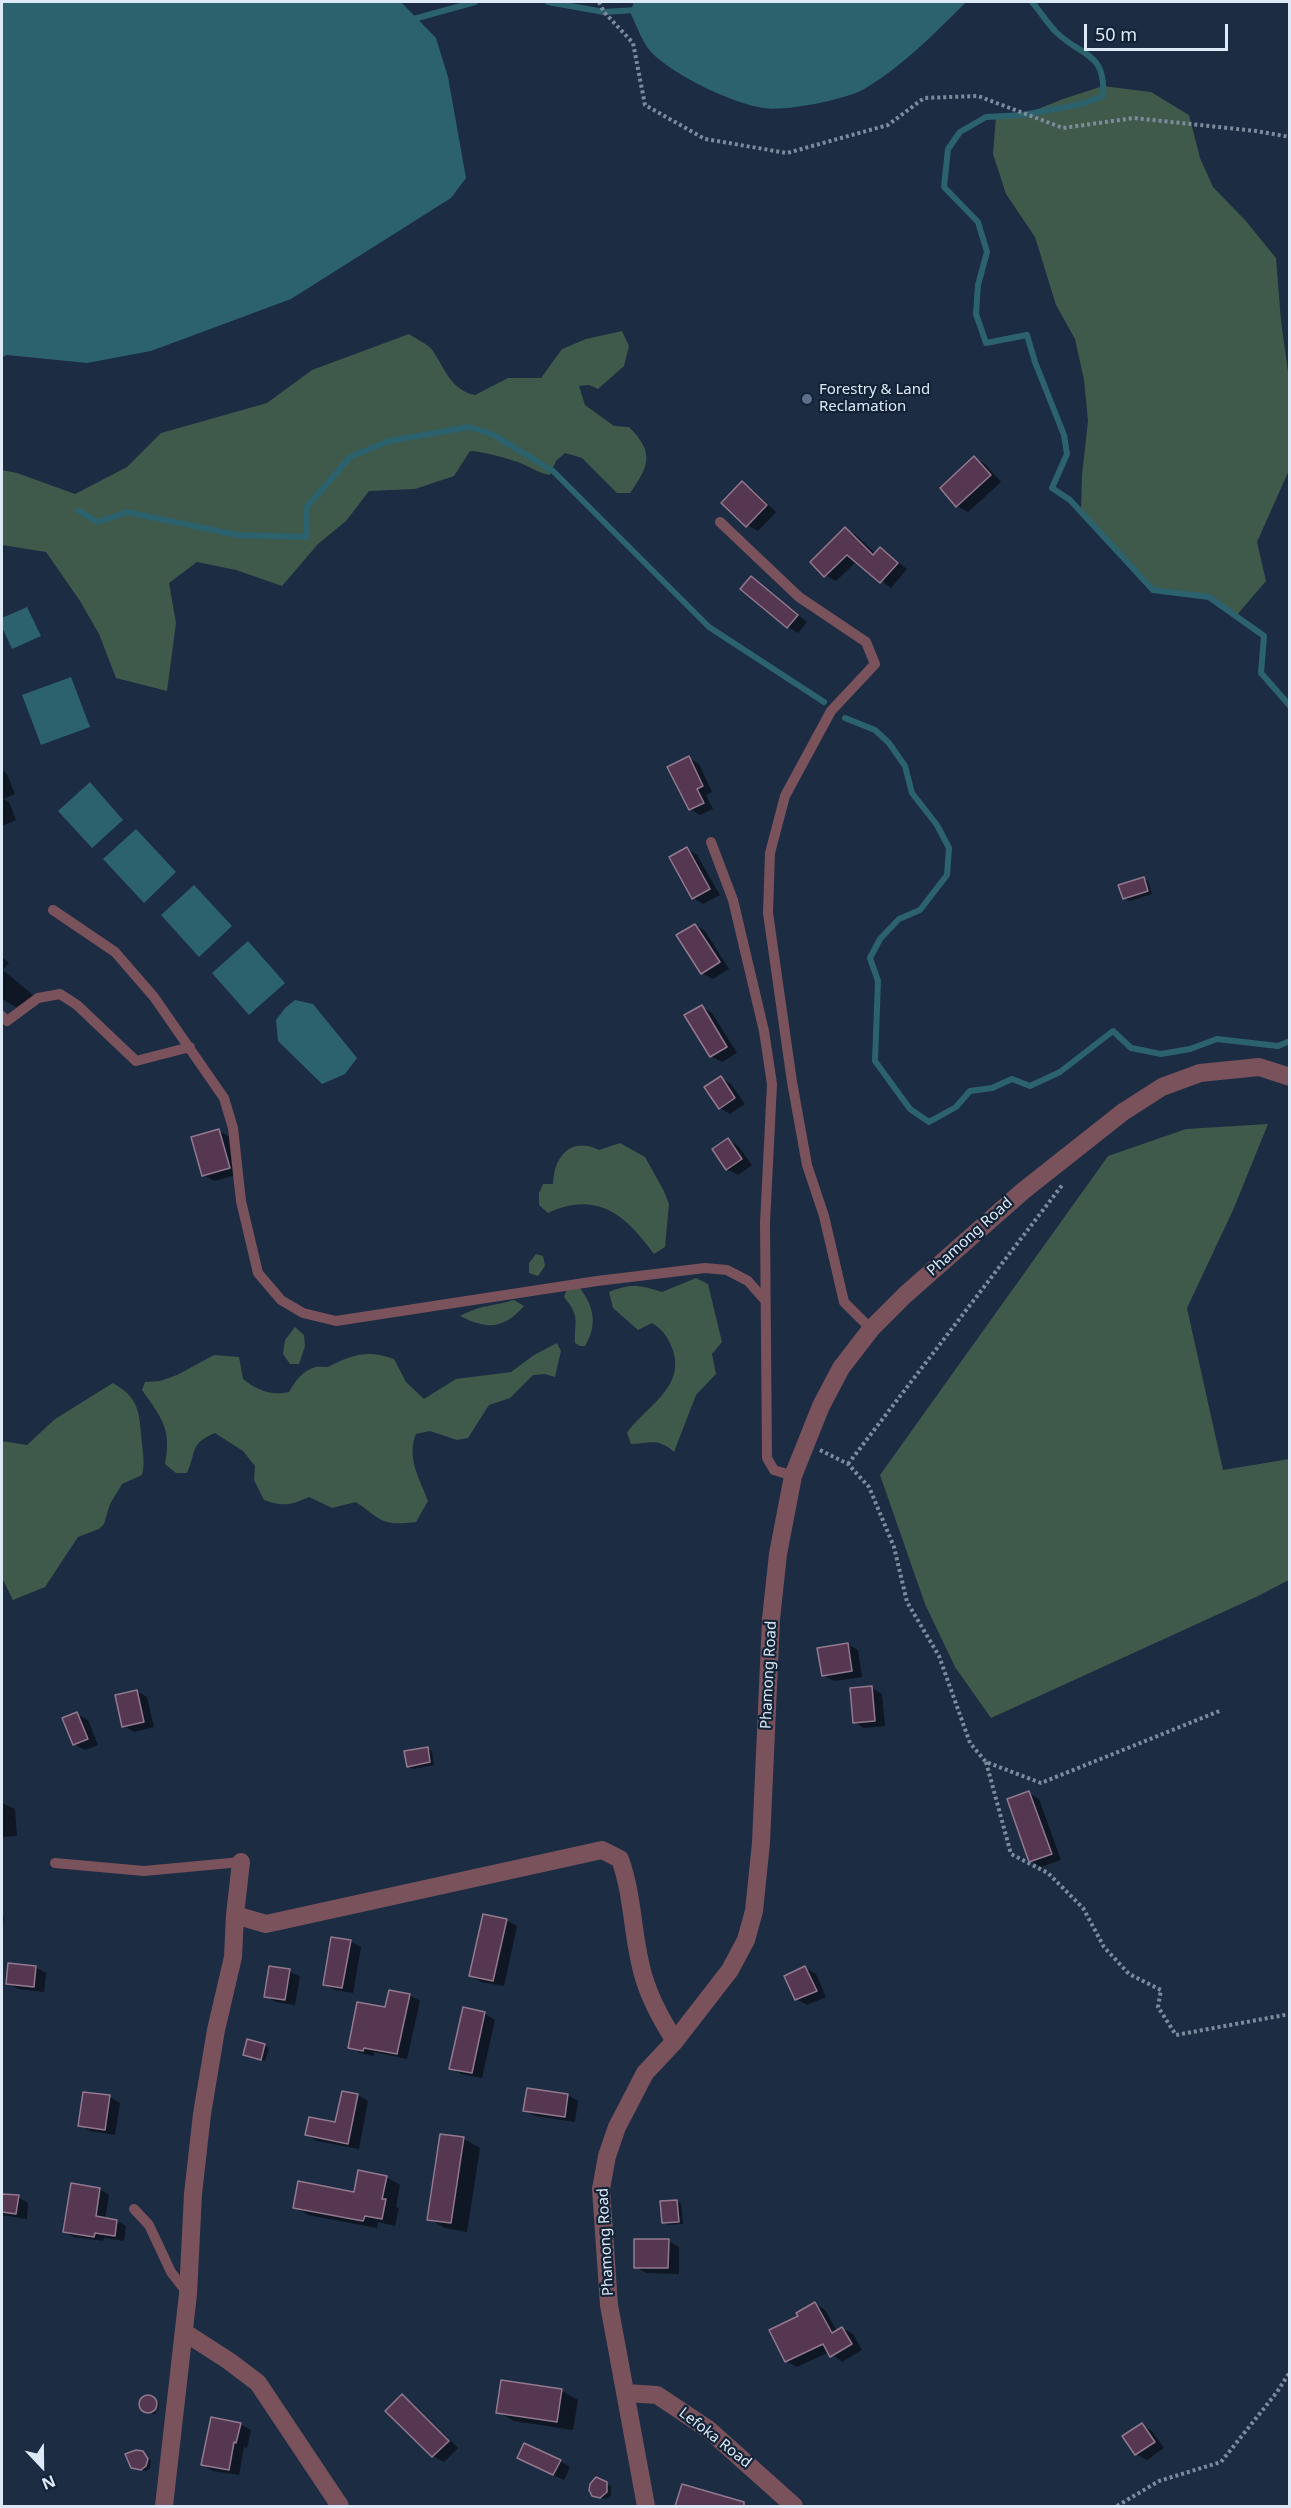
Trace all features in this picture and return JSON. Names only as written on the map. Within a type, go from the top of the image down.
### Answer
[{"type":"street","name":"Phamong Road","points":[[646,2506],[609,2305],[601,2189],[607,2156],[616,2127],[645,2073],[675,2041],[730,1970],[746,1940],[754,1911],[761,1843],[771,1619],[778,1554],[793,1476],[821,1406],[841,1368],[871,1329],[905,1295],[1023,1191],[1123,1112],[1162,1087],[1200,1073],[1259,1067],[1290,1077]]},
{"type":"street","points":[[235,1915],[266,1924],[275,1923],[303,1918],[341,1906],[602,1850],[620,1860],[629,1883],[644,1977],[658,2015],[675,2041]]},
{"type":"street","points":[[164,2506],[188,2294],[193,2194],[202,2114],[216,2030],[233,1957],[241,1862]]},
{"type":"street","points":[[184,2332],[258,2383],[340,2506]]},
{"type":"street","name":"Lefoka Road","points":[[626,2393],[657,2395],[666,2400],[708,2429],[794,2506]]},
{"type":"lane","points":[[720,522],[800,597],[866,642],[875,664],[831,711],[785,796],[770,853],[768,913],[792,1082],[807,1165],[824,1216],[844,1302],[871,1329]]},
{"type":"lane","points":[[711,842],[733,900],[764,1031],[772,1084],[765,1223],[767,1458],[774,1470],[793,1476]]},
{"type":"lane","points":[[53,910],[115,952],[154,997],[224,1098],[233,1128],[242,1201],[258,1273],[281,1300],[303,1313],[336,1321],[597,1281],[705,1268],[727,1270],[748,1281],[764,1299]]},
{"type":"lane","points":[[2,1016],[7,1021],[38,998],[60,994],[77,1005],[136,1060],[190,1047]]},
{"type":"lane","points":[[55,1863],[144,1871],[241,1862]]},
{"type":"lane","points":[[134,2209],[149,2225],[171,2272],[188,2294]]},
{"type":"path","points":[[599,2],[604,12],[633,43],[645,105],[705,140],[787,153],[888,125],[924,98],[978,96],[1063,128],[1134,118],[1256,131],[1290,137]]},
{"type":"path","points":[[848,1464],[1069,1177]]},
{"type":"path","points":[[805,1442],[848,1464],[869,1487],[894,1547],[907,1602],[939,1656],[970,1743],[987,1762],[1041,1783],[1222,1710]]},
{"type":"path","points":[[987,1762],[1011,1854],[1048,1873],[1083,1908],[1104,1947],[1129,1974],[1161,1990],[1158,2007],[1176,2035],[1290,2014]]},
{"type":"path","points":[[1117,2506],[1159,2481],[1221,2462],[1277,2392],[1290,2372]]},
{"type":"shaded area","points":[[2,2],[401,2],[436,38],[448,77],[466,178],[451,198],[291,299],[151,351],[87,363],[7,355],[2,357]]},
{"type":"shaded area","points":[[634,2],[966,2],[906,59],[866,88],[832,100],[773,109],[720,95],[688,79],[661,61],[651,52],[639,33],[630,12]]},
{"type":"shaded area","points":[[1103,86],[1151,92],[1189,115],[1200,158],[1213,187],[1245,220],[1276,258],[1289,379],[1290,468],[1257,542],[1266,581],[1236,616],[1209,597],[1153,590],[1081,511],[1088,421],[1084,380],[1075,339],[1056,305],[1035,237],[1006,194],[993,154],[996,116],[1023,115]]},
{"type":"shaded area","points":[[622,331],[629,346],[624,366],[598,389],[589,385],[579,386],[585,405],[614,426],[629,427],[643,444],[646,451],[645,466],[630,493],[617,493],[582,458],[565,453],[556,461],[550,475],[513,460],[470,451],[454,476],[415,489],[369,491],[346,521],[318,544],[282,586],[236,570],[197,562],[169,583],[176,623],[167,691],[116,678],[99,634],[80,601],[46,552],[2,545],[2,470],[17,473],[75,494],[127,467],[161,433],[267,403],[312,370],[409,334],[431,348],[454,384],[475,395],[508,378],[541,378],[562,349],[586,339]]},
{"type":"shaded area","points":[[27,607],[41,636],[12,649],[2,627],[2,618]]},
{"type":"shaded area","points":[[71,677],[90,727],[41,745],[22,695]]},
{"type":"shaded area","points":[[90,782],[123,820],[92,848],[58,811]]},
{"type":"shaded area","points":[[136,829],[176,872],[144,903],[103,859]]},
{"type":"shaded area","points":[[194,885],[232,926],[199,957],[161,915]]},
{"type":"shaded area","points":[[248,941],[285,983],[249,1015],[212,973]]},
{"type":"shaded area","points":[[295,1000],[313,1004],[357,1058],[345,1074],[322,1084],[278,1041],[276,1020]]},
{"type":"shaded area","points":[[1268,1124],[1234,1208],[1187,1308],[1223,1470],[1289,1459],[1289,1580],[991,1718],[955,1667],[925,1604],[880,1475],[1108,1156],[1186,1129]]},
{"type":"shaded area","points":[[620,1143],[645,1157],[669,1204],[665,1247],[654,1254],[633,1228],[609,1211],[582,1204],[548,1213],[539,1205],[539,1193],[543,1184],[553,1184],[557,1165],[566,1151],[580,1145],[599,1150]]},
{"type":"shaded area","points":[[536,1254],[543,1256],[545,1266],[538,1276],[529,1273],[529,1263]]},
{"type":"shaded area","points":[[696,1278],[708,1284],[722,1342],[712,1354],[716,1374],[696,1395],[674,1452],[663,1444],[653,1442],[631,1444],[627,1433],[669,1385],[674,1374],[675,1362],[672,1348],[662,1331],[652,1323],[638,1330],[613,1308],[609,1292],[623,1287],[636,1286],[662,1292]]},
{"type":"shaded area","points":[[579,1287],[591,1308],[593,1323],[585,1346],[575,1343],[575,1315],[564,1297],[567,1289]]},
{"type":"shaded area","points":[[514,1300],[524,1306],[517,1314],[502,1323],[479,1324],[460,1316],[467,1312]]},
{"type":"shaded area","points":[[295,1327],[304,1335],[305,1346],[299,1364],[290,1364],[283,1354],[285,1340]]},
{"type":"shaded area","points":[[557,1343],[561,1351],[555,1377],[545,1374],[533,1375],[510,1398],[489,1405],[468,1438],[457,1440],[430,1431],[416,1434],[413,1443],[413,1460],[428,1501],[416,1522],[383,1521],[356,1502],[332,1508],[309,1497],[287,1504],[264,1500],[254,1480],[255,1466],[243,1451],[215,1433],[197,1445],[187,1473],[176,1473],[165,1464],[166,1432],[155,1408],[142,1390],[145,1382],[160,1381],[177,1375],[214,1355],[239,1357],[243,1379],[259,1389],[270,1393],[289,1392],[300,1376],[311,1368],[328,1367],[354,1356],[369,1354],[394,1359],[406,1382],[424,1399],[456,1379],[511,1372],[534,1355]]},
{"type":"shaded area","points":[[113,1383],[129,1395],[137,1408],[143,1455],[142,1475],[122,1484],[110,1504],[104,1524],[99,1529],[78,1537],[45,1587],[13,1600],[2,1578],[2,1441],[27,1445],[55,1419]]},
{"type":"building","points":[[974,456],[991,475],[956,507],[940,488]]},
{"type":"building","points":[[742,481],[767,505],[746,527],[721,503]]},
{"type":"building","points":[[845,527],[873,555],[880,547],[898,563],[880,583],[847,555],[824,577],[810,562]]},
{"type":"building","points":[[751,576],[798,615],[787,628],[740,589]]},
{"type":"building","points":[[689,756],[703,786],[697,789],[704,803],[689,810],[667,767]]},
{"type":"building","points":[[687,847],[710,889],[692,899],[669,857]]},
{"type":"building","points":[[1144,877],[1148,891],[1123,899],[1118,885]]},
{"type":"building","points":[[695,924],[720,962],[701,974],[676,935]]},
{"type":"building","points":[[702,1005],[727,1047],[710,1057],[684,1015]]},
{"type":"building","points":[[721,1076],[735,1098],[719,1109],[704,1087]]},
{"type":"building","points":[[219,1129],[230,1168],[202,1176],[191,1137]]},
{"type":"building","points":[[728,1138],[742,1159],[726,1170],[712,1149]]},
{"type":"building","points":[[848,1643],[852,1671],[822,1676],[817,1648]]},
{"type":"building","points":[[872,1686],[875,1721],[853,1723],[850,1688]]},
{"type":"building","points":[[137,1690],[144,1722],[122,1727],[115,1695]]},
{"type":"building","points":[[77,1712],[88,1739],[73,1745],[62,1718]]},
{"type":"building","points":[[428,1747],[430,1762],[407,1767],[404,1751]]},
{"type":"building","points":[[1029,1791],[1052,1854],[1029,1862],[1007,1799]]},
{"type":"building","points":[[483,1914],[507,1919],[493,1981],[469,1976]]},
{"type":"building","points":[[331,1937],[351,1940],[342,1988],[323,1985]]},
{"type":"building","points":[[8,1963],[36,1966],[34,1987],[6,1984]]},
{"type":"building","points":[[269,1966],[290,1969],[285,2000],[264,1997]]},
{"type":"building","points":[[805,1966],[817,1991],[795,2000],[784,1976]]},
{"type":"building","points":[[389,1990],[410,1994],[397,2054],[364,2048],[363,2051],[348,2048],[357,2002],[385,2007]]},
{"type":"building","points":[[463,2007],[485,2012],[472,2073],[449,2069]]},
{"type":"building","points":[[247,2039],[265,2044],[261,2060],[243,2055]]},
{"type":"building","points":[[527,2088],[568,2094],[565,2117],[523,2111]]},
{"type":"building","points":[[342,2091],[358,2094],[348,2144],[305,2135],[309,2117],[335,2122]]},
{"type":"building","points":[[83,2092],[110,2095],[105,2130],[78,2126]]},
{"type":"building","points":[[440,2134],[464,2137],[451,2223],[427,2220]]},
{"type":"building","points":[[358,2170],[387,2176],[382,2199],[386,2199],[382,2219],[365,2216],[363,2221],[293,2208],[298,2181],[354,2192]]},
{"type":"building","points":[[71,2183],[100,2188],[96,2216],[117,2220],[115,2236],[95,2233],[94,2237],[63,2232]]},
{"type":"building","points":[[2,2194],[19,2195],[16,2214],[2,2212]]},
{"type":"building","points":[[677,2200],[679,2222],[662,2223],[660,2201]]},
{"type":"building","points":[[634,2239],[669,2239],[668,2268],[634,2268]]},
{"type":"building","points":[[815,2302],[832,2333],[842,2327],[852,2344],[830,2357],[823,2344],[785,2362],[769,2330],[798,2316],[796,2313]]},
{"type":"building","points":[[501,2380],[562,2389],[557,2422],[496,2413]]},
{"type":"building","points":[[402,2394],[449,2441],[432,2457],[385,2411]]},
{"type":"building","points":[[148,2395],[154,2398],[157,2404],[154,2410],[148,2413],[142,2410],[139,2404],[142,2398]]},
{"type":"building","points":[[211,2417],[241,2423],[236,2443],[234,2442],[229,2470],[201,2465]]},
{"type":"building","points":[[1142,2423],[1155,2442],[1135,2455],[1122,2436]]},
{"type":"building","points":[[524,2443],[561,2460],[553,2475],[517,2458]]},
{"type":"building","points":[[136,2450],[143,2451],[148,2459],[146,2466],[141,2470],[131,2468],[125,2454]]},
{"type":"building","points":[[596,2477],[607,2482],[607,2492],[600,2498],[592,2496],[589,2490],[590,2484]]},
{"type":"building","points":[[682,2484],[744,2502],[744,2506],[675,2506]]},
{"type":"waterway","points":[[410,20],[475,2]]},
{"type":"waterway","points":[[548,2],[604,12],[636,10]]},
{"type":"waterway","points":[[1032,2],[1056,32],[1096,63],[1103,81],[1103,96],[1082,104],[1023,115],[986,117],[960,132],[948,149],[944,187],[978,222],[987,252],[978,285],[976,314],[986,343],[1027,335],[1035,362],[1064,435],[1067,454],[1052,488],[1070,500],[1153,590],[1209,597],[1264,636],[1261,673],[1290,706]]},
{"type":"waterway","points":[[79,511],[98,522],[127,512],[237,535],[307,537],[306,508],[350,457],[389,441],[469,427],[492,434],[553,471],[709,627],[824,702]]},
{"type":"waterway","points":[[845,718],[875,730],[889,743],[905,766],[912,793],[937,825],[949,848],[947,875],[920,910],[899,919],[880,939],[870,958],[878,981],[875,1061],[910,1109],[929,1122],[956,1107],[970,1091],[992,1088],[1012,1079],[1030,1086],[1060,1072],[1113,1031],[1131,1048],[1161,1054],[1190,1049],[1217,1039],[1278,1046],[1290,1041]]},
{"type":"place","name":"Forestry & Land Reclamation","points":[[807,399]]}]
